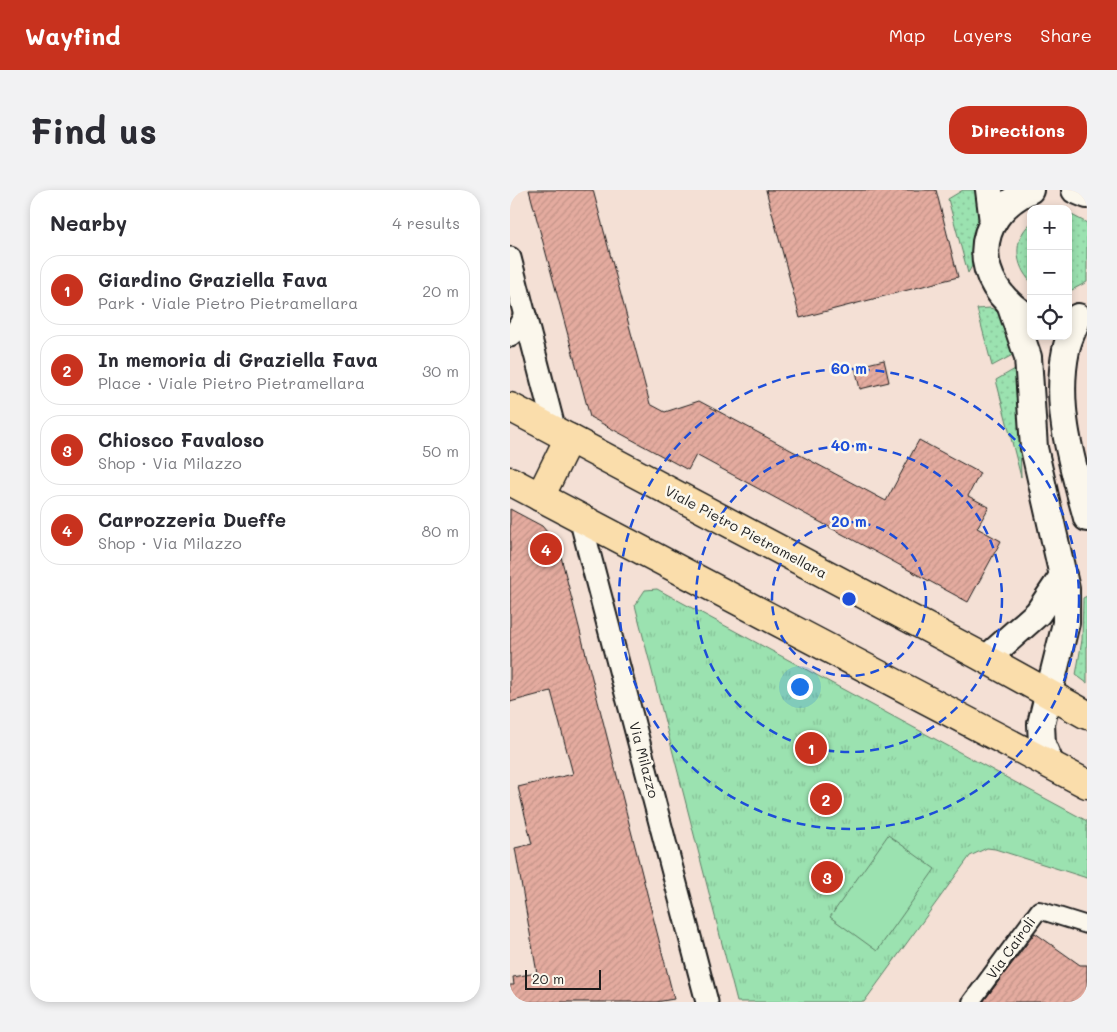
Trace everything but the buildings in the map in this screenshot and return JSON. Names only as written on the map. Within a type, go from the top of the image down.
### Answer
[{"type":"main road","name":"Viale Pietro Pietramellara","points":[[510,407],[986,659],[1087,715]]},
{"type":"main road","points":[[540,497],[562,435]]},
{"type":"main road","points":[[510,481],[1087,784]]},
{"type":"street","points":[[989,190],[993,222]]},
{"type":"street","points":[[1030,190],[1017,196],[1003,208],[993,222],[987,240],[985,258],[989,277],[998,294],[1021,313],[1028,357],[1034,448],[1067,601],[1066,623],[1041,724],[1042,744],[1050,765]]},
{"type":"street","points":[[1076,190],[1087,195]]},
{"type":"street","points":[[510,258],[525,315],[562,435]]},
{"type":"street","points":[[510,336],[517,330],[525,315]]},
{"type":"street","points":[[1078,317],[1066,348],[1061,383],[1063,416],[1069,450],[1087,518]]},
{"type":"street","name":"Via Milazzo","points":[[580,518],[707,1002]]},
{"type":"street","points":[[986,659],[1038,613],[1063,576]]},
{"type":"street","name":"Via Cairoli","points":[[971,1002],[1039,910],[1087,925]]},
{"type":"green space","points":[[963,190],[977,190],[980,215],[973,239],[972,266],[968,273],[948,199]]},
{"type":"green space","points":[[1072,215],[1087,223],[1087,282],[1072,290]]},
{"type":"green space","points":[[1027,227],[1027,277],[1019,261],[1018,252],[1018,244]]},
{"type":"green space","points":[[990,308],[995,310],[1004,319],[1020,351],[992,366],[977,309]]},
{"type":"green space","points":[[1022,365],[1019,410],[1021,477],[996,380]]},
{"type":"green space","points":[[657,589],[1087,821],[1087,878],[987,848],[970,856],[864,1002],[737,1002],[635,605],[645,590]]},
{"type":"green space","points":[[1087,596],[1087,683],[1076,675],[1082,640],[1083,598]]},
{"type":"green space","points":[[888,835],[935,869],[877,951],[830,917]]},
{"type":"place","name":"Carrozzeria Dueffe","points":[[546,549]]},
{"type":"place","name":"Giardino Graziella Fava","points":[[811,748]]},
{"type":"place","name":"In memoria di Graziella Fava","points":[[826,799]]},
{"type":"place","name":"Chiosco Favaloso","points":[[827,877]]}]
